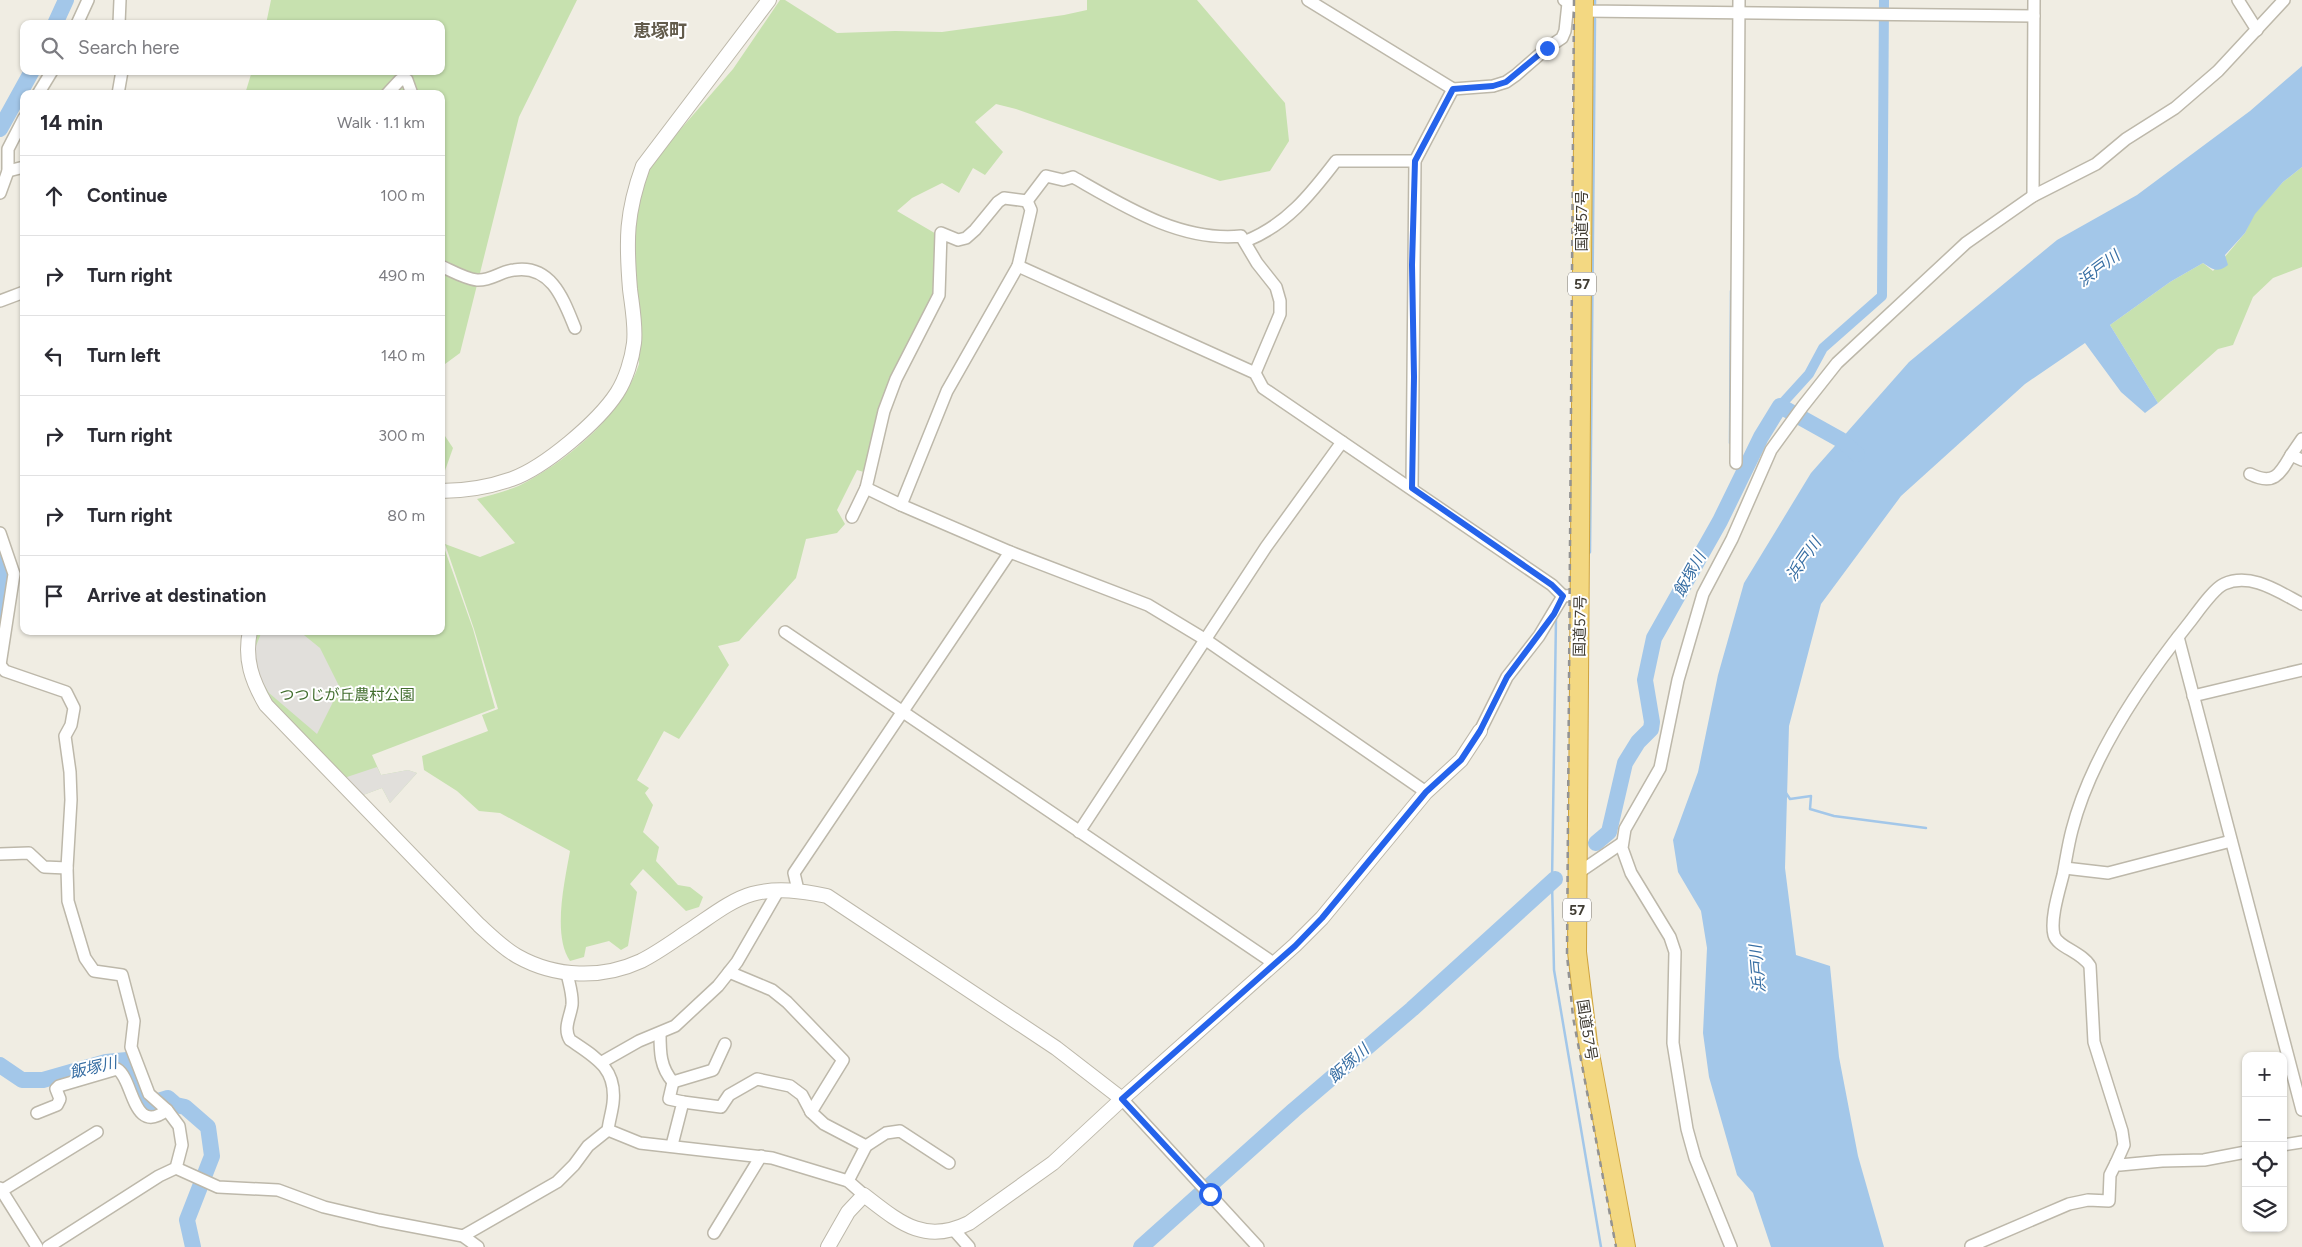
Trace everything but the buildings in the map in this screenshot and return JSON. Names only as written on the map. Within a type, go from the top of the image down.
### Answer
[{"type":"highway","name":"国道57号","points":[[1575,3],[1571,595],[1578,873],[1577,952],[1581,996],[1626,1247]]},
{"type":"street","points":[[79,20],[88,0]]},
{"type":"street","points":[[120,0],[120,20]]},
{"type":"street","points":[[445,491],[471,491],[514,478],[550,458],[600,415],[618,392],[628,370],[634,342],[626,249],[627,227],[633,194],[643,166],[769,0]]},
{"type":"street","points":[[1308,0],[1453,89],[1493,86],[1506,82],[1516,75],[1547,48],[1562,38],[1575,3],[1739,12],[2034,16]]},
{"type":"street","points":[[1736,463],[1740,0]]},
{"type":"street","points":[[2033,196],[2034,0]]},
{"type":"street","points":[[2238,0],[2258,30]]},
{"type":"street","points":[[1731,1247],[1695,1158],[1687,1129],[1672,1043],[1675,952],[1670,937],[1631,873],[1622,843],[1626,829],[1660,768],[1678,680],[1703,594],[1732,539],[1772,450],[1803,406],[1837,363],[1966,243],[2033,196],[2096,164],[2126,140],[2175,108],[2218,71],[2284,0]]},
{"type":"street","points":[[40,90],[50,75]]},
{"type":"street","points":[[119,90],[121,75]]},
{"type":"street","points":[[391,90],[400,80],[406,80],[410,90]]},
{"type":"street","points":[[1412,488],[1414,377],[1412,265],[1415,161],[1453,89]]},
{"type":"street","points":[[0,193],[8,171],[8,149],[20,126]]},
{"type":"street","points":[[1246,241],[1266,232],[1293,212],[1336,161],[1415,161]]},
{"type":"street","points":[[8,171],[20,168]]},
{"type":"street","points":[[1027,201],[1046,176],[1063,180],[1073,177],[1180,230],[1210,236],[1240,236],[1246,241],[1257,263],[1276,287],[1280,301],[1280,314],[1255,373]]},
{"type":"street","points":[[852,516],[866,488],[884,411],[896,379],[939,294],[941,234],[958,240],[966,238],[998,202],[1004,198],[1027,201]]},
{"type":"street","points":[[901,505],[947,391],[1018,266],[1031,210],[1027,201]]},
{"type":"street","points":[[608,1130],[640,1143],[761,1156],[848,1181],[893,1217],[922,1232],[939,1233],[954,1230],[976,1218],[1053,1163],[1122,1099],[1275,964],[1322,918],[1426,792],[1461,760],[1480,731],[1507,677],[1571,595],[1552,585],[1412,488],[1262,388],[1255,373],[1018,266]]},
{"type":"street","points":[[445,268],[474,280],[486,280],[512,270],[521,269],[538,274],[555,286],[563,297],[575,328]]},
{"type":"street","points":[[0,301],[20,294]]},
{"type":"street","points":[[2250,474],[2265,480],[2274,478],[2283,469],[2302,439]]},
{"type":"street","points":[[1079,832],[1266,547],[1342,442]]},
{"type":"street","points":[[2291,454],[2302,460]]},
{"type":"street","points":[[866,488],[1010,552],[1148,605],[1206,640],[1426,792]]},
{"type":"street","points":[[0,533],[14,574],[0,665],[5,671],[66,692],[74,708],[72,725],[65,736],[70,772],[71,800],[67,868],[68,901],[85,958],[94,971],[122,975],[134,1021],[132,1047],[149,1094],[167,1110],[179,1126],[182,1145],[176,1168]]},
{"type":"street","points":[[798,890],[794,873],[1010,552]]},
{"type":"street","points":[[1971,1246],[2069,1204],[2088,1200],[2109,1201],[2110,1175],[2124,1145],[2122,1131],[2094,1042],[2090,966],[2085,958],[2058,942],[2054,936],[2056,905],[2072,830],[2098,761],[2138,693],[2178,637],[2223,584],[2249,580],[2264,585],[2302,604]]},
{"type":"street","points":[[785,632],[1275,964]]},
{"type":"street","points":[[249,635],[248,643],[251,674],[266,704],[479,925],[517,956],[545,968],[567,973],[593,974],[613,971],[642,960],[738,900],[752,894],[798,890],[827,896],[1056,1048],[1122,1099],[1258,1247]]},
{"type":"street","points":[[2178,637],[2302,1110]]},
{"type":"street","points":[[2193,696],[2302,670]]},
{"type":"street","points":[[2065,868],[2108,873],[2231,842]]},
{"type":"street","points":[[1578,873],[1622,843]]},
{"type":"street","points":[[0,854],[29,853],[44,867],[67,868]]},
{"type":"street","points":[[602,1062],[639,1041],[674,1026],[718,986],[759,926],[778,891]]},
{"type":"street","points":[[729,972],[772,990],[787,1002],[843,1060],[811,1112]]},
{"type":"street","points":[[463,1236],[557,1182],[574,1165],[588,1146],[608,1130],[613,1103],[612,1083],[602,1062],[567,1036],[566,1028],[572,1006],[572,993],[567,973]]},
{"type":"street","points":[[660,1033],[662,1067],[673,1082]]},
{"type":"street","points":[[673,1082],[713,1070],[725,1044]]},
{"type":"street","points":[[37,1113],[57,1105],[60,1100],[56,1089],[59,1086],[117,1069],[122,1072],[132,1099],[139,1110],[148,1116],[158,1117],[167,1110]]},
{"type":"street","points":[[673,1082],[669,1099],[721,1107],[729,1095],[757,1079],[790,1086],[802,1095],[811,1112],[824,1124],[866,1146]]},
{"type":"street","points":[[672,1145],[683,1102]]},
{"type":"street","points":[[848,1181],[866,1146],[886,1133],[900,1131],[949,1163]]},
{"type":"street","points":[[37,1247],[0,1190],[97,1132]]},
{"type":"street","points":[[2287,1144],[2302,1142]]},
{"type":"street","points":[[2116,1163],[2120,1165],[2204,1160],[2242,1153]]},
{"type":"street","points":[[714,1233],[761,1156]]},
{"type":"street","points":[[48,1247],[159,1176],[176,1168],[218,1187],[278,1190],[342,1211],[463,1236],[478,1247]]},
{"type":"street","points":[[828,1247],[848,1212],[864,1195]]},
{"type":"street","points":[[954,1230],[969,1247]]},
{"type":"green space","points":[[271,0],[577,0],[519,117],[460,353],[445,364],[445,90],[246,90],[251,75],[445,75],[445,20],[267,20]]},
{"type":"green space","points":[[780,0],[785,0],[837,33],[942,32],[1087,10],[1087,0],[1197,0],[1285,103],[1289,141],[1270,171],[1220,181],[1016,109],[996,104],[975,122],[1003,152],[985,175],[973,168],[959,193],[942,183],[912,198],[897,211],[938,235],[936,295],[926,314],[867,473],[857,470],[837,510],[845,524],[837,533],[806,539],[796,578],[739,641],[718,646],[729,665],[679,739],[664,731],[637,780],[649,788],[645,793],[653,805],[643,832],[659,847],[656,861],[678,885],[690,887],[703,897],[699,907],[686,911],[643,869],[630,884],[637,892],[628,946],[621,950],[609,941],[586,947],[584,957],[570,961],[562,937],[561,907],[570,851],[500,813],[479,811],[457,791],[424,770],[422,756],[488,731],[482,715],[498,709],[474,629],[445,544],[480,557],[515,543],[477,499],[522,484],[545,471],[594,432],[621,400],[639,364],[634,222],[646,169],[733,69]]},
{"type":"green space","points":[[2302,167],[2302,267],[2273,278],[2253,297],[2233,345],[2218,349],[2158,403],[2110,325],[2170,282],[2203,263],[2213,271],[2245,233],[2254,214],[2283,182]]},
{"type":"green space","points":[[445,436],[453,448],[445,471]]},
{"type":"green space","name":"つつじが丘農村公園","points":[[445,550],[473,629],[495,708],[372,755],[381,775],[408,770],[417,773],[390,803],[382,788],[355,798],[266,705],[248,643],[249,635],[445,635]]},
{"type":"shaded area","points":[[260,635],[304,635],[320,648],[340,688],[317,734],[269,693],[257,672],[256,646]]},
{"type":"shaded area","points":[[377,767],[381,775],[408,770],[417,773],[390,803],[382,788],[355,798],[338,780]]},
{"type":"water","name":"浜戸川","points":[[2302,66],[2302,167],[2283,182],[2255,214],[2245,233],[2225,255],[2228,265],[2216,270],[2203,263],[2170,282],[2110,325],[2158,403],[2145,413],[2121,392],[2085,343],[2025,384],[1901,496],[1821,604],[1789,726],[1785,868],[1796,955],[1830,966],[1839,1057],[1858,1156],[1884,1247],[1771,1247],[1753,1193],[1737,1175],[1709,1077],[1703,1033],[1707,948],[1701,911],[1678,872],[1673,840],[1698,772],[1718,675],[1744,583],[1811,473],[1909,362],[2057,240],[2137,195],[2250,111]]},
{"type":"waterway","name":"飯塚川","points":[[57,20],[66,0]]},
{"type":"waterway","points":[[1780,406],[1809,374],[1823,348],[1882,296],[1884,0]]},
{"type":"waterway","points":[[1588,554],[1590,552],[1595,19]]},
{"type":"waterway","name":"飯塚川","points":[[22,90],[30,75]]},
{"type":"waterway","name":"飯塚川","points":[[0,129],[20,93]]},
{"type":"waterway","points":[[1730,443],[1731,291]]},
{"type":"waterway","name":"飯塚川","points":[[1596,843],[1609,832],[1625,763],[1638,742],[1651,729],[1652,722],[1645,680],[1654,638],[1720,521],[1761,437],[1780,406],[1841,440],[1857,454]]},
{"type":"waterway","name":"飯塚川","points":[[0,559],[4,572],[0,619]]},
{"type":"waterway","points":[[1556,618],[1552,882],[1554,970],[1601,1247]]},
{"type":"waterway","points":[[1786,793],[1790,799],[1811,796],[1810,809],[1834,816],[1926,828]]},
{"type":"waterway","name":"飯塚川","points":[[1141,1247],[1294,1110],[1412,1009],[1555,879]]},
{"type":"waterway","name":"飯塚川","points":[[0,1065],[22,1080],[43,1080],[106,1062],[127,1060],[144,1101],[149,1104],[168,1098],[176,1105],[185,1107],[208,1127],[212,1156],[187,1220],[193,1247]]},
{"type":"railway","points":[[1574,0],[1567,955],[1573,1017],[1616,1247]]},
{"type":"district","name":"恵塚町","points":[[660,31]]},
{"type":"route","points":[[1210,1194],[1122,1099],[1295,946],[1322,918],[1426,792],[1461,760],[1488,717],[1507,677],[1539,636],[1554,614],[1563,596],[1552,585],[1412,488],[1414,377],[1412,265],[1415,161],[1453,89],[1493,86],[1506,82],[1547,48]]}]
